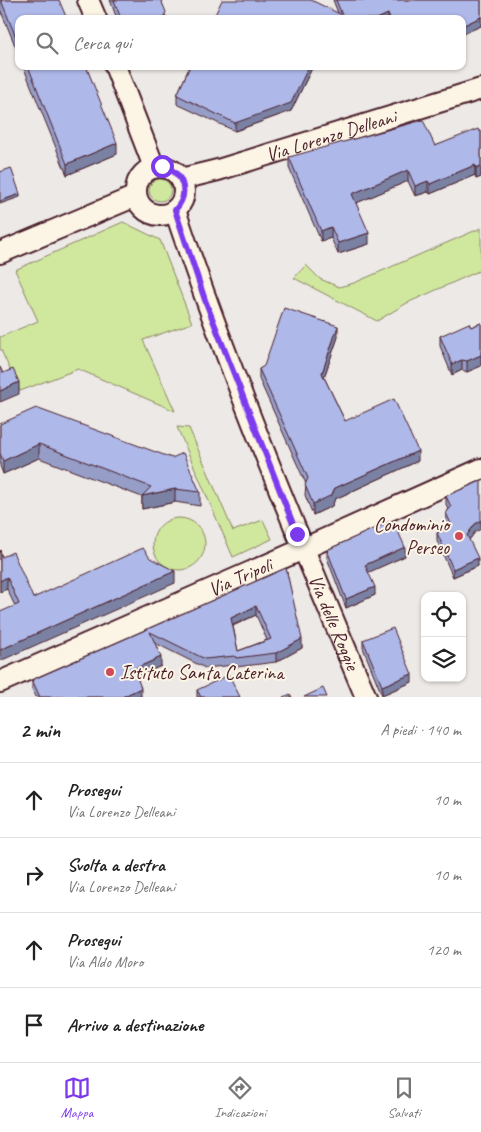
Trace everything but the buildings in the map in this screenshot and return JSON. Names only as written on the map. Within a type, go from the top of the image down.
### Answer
[{"type":"street","points":[[88,0],[94,15]]},
{"type":"street","points":[[117,70],[154,167]]},
{"type":"street","name":"Via Lorenzo Delleani","points":[[181,179],[218,170],[481,89]]},
{"type":"street","points":[[162,166],[169,168],[181,179],[184,192],[175,210],[159,215],[151,213],[139,203],[136,196],[137,181],[142,174],[154,167],[162,166]]},
{"type":"street","points":[[0,253],[136,196]]},
{"type":"street","name":"Via delle Roggie","points":[[175,210],[205,300],[304,549],[366,697]]},
{"type":"street","name":"Via Tripoli","points":[[0,682],[481,469]]},
{"type":"green space","points":[[160,179],[168,182],[171,190],[168,198],[160,201],[152,198],[149,190],[152,182]]},
{"type":"green space","points":[[123,222],[160,240],[192,323],[143,340],[175,411],[78,369],[20,391],[0,348],[0,337],[38,321],[15,270]]},
{"type":"green space","points":[[481,228],[481,270],[407,303],[377,321],[294,278],[306,265],[320,279],[339,287],[354,283]]},
{"type":"green space","points":[[177,427],[189,428],[233,531],[263,520],[272,539],[233,557]]},
{"type":"green space","points":[[179,518],[189,520],[197,526],[203,534],[205,544],[203,554],[197,562],[189,568],[179,570],[169,568],[161,562],[155,554],[153,544],[155,534],[161,526],[169,520]]},
{"type":"place","name":"Condominio Perseo","points":[[459,536]]},
{"type":"place","name":"Istituto Santa Caterina","points":[[110,672]]},
{"type":"route","points":[[162,166],[169,168],[181,179],[184,192],[183,199],[175,210],[205,300],[297,534]]}]
